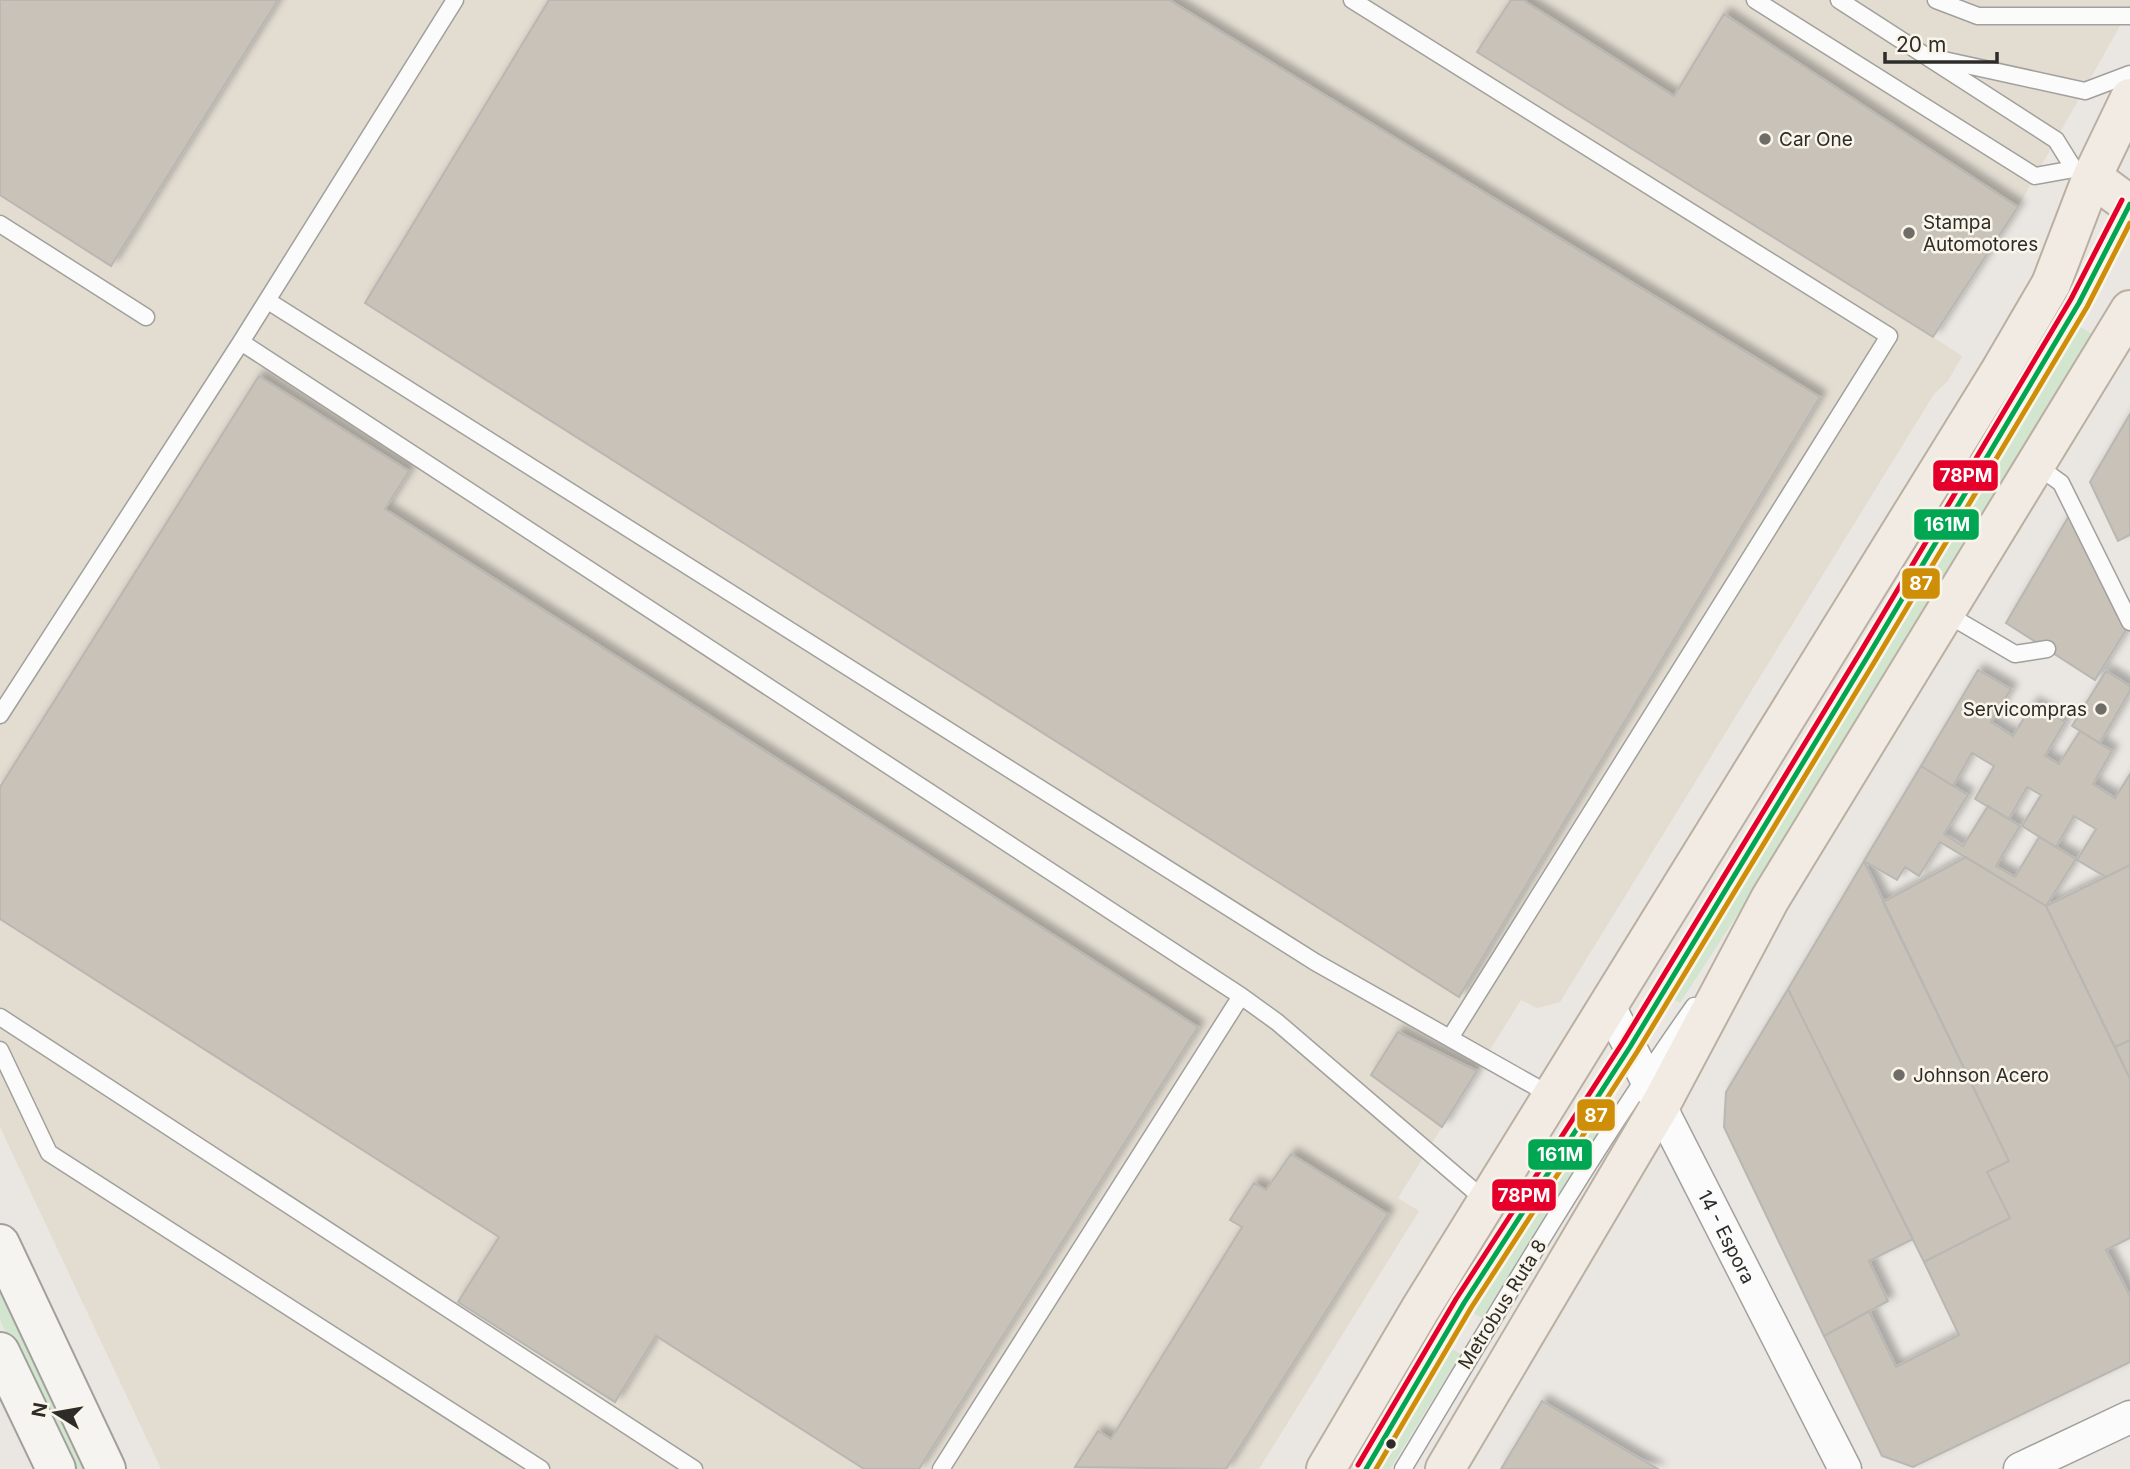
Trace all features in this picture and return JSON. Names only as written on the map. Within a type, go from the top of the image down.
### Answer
[{"type":"main road","points":[[1326,1469],[2051,284],[2083,173],[2130,97]]},
{"type":"main road","points":[[2083,173],[2130,204]]},
{"type":"main road","points":[[1444,1469],[1653,1089],[2130,310]]},
{"type":"main road","points":[[0,1244],[106,1469]]},
{"type":"main road","points":[[0,1352],[56,1469]]},
{"type":"street","name":"14 - Espora","points":[[1609,1006],[1845,1469]]},
{"type":"street","points":[[2020,1469],[2130,1417]]},
{"type":"lane","points":[[0,715],[268,301],[455,0]]},
{"type":"lane","points":[[1352,0],[1889,336],[1450,1038]]},
{"type":"lane","points":[[1755,0],[2035,176],[2083,173]]},
{"type":"lane","points":[[1839,0],[2056,140],[2083,173]]},
{"type":"lane","points":[[1936,0],[1978,16],[2130,16]]},
{"type":"lane","points":[[1930,57],[2085,91],[2130,74]]},
{"type":"lane","name":"Metrobus Ruta 8","points":[[1366,1469],[1464,1303],[1630,1047],[2072,315],[2130,204]]},
{"type":"lane","points":[[0,224],[146,317]]},
{"type":"lane","points":[[268,301],[1315,962],[1552,1096]]},
{"type":"lane","points":[[241,342],[1241,996],[1277,1022],[1487,1202]]},
{"type":"lane","points":[[2036,465],[2061,483],[2130,622]]},
{"type":"lane","points":[[1945,613],[2015,654],[2047,649]]},
{"type":"lane","points":[[941,1469],[1241,996]]},
{"type":"lane","points":[[0,1017],[694,1469]]},
{"type":"lane","points":[[0,1050],[49,1153],[541,1469]]},
{"type":"lane","name":"Metrobus Ruta 8","points":[[1403,1469],[1478,1342],[1653,1089]]},
{"type":"shaded area","points":[[0,0],[2130,0],[2130,8],[2018,207],[1933,337],[1962,356],[1948,381],[1934,394],[1560,1002],[1537,1008],[1521,1000],[1398,1198],[1419,1211],[1259,1469],[161,1469],[0,1127]]},
{"type":"green space","points":[[2079,326],[2092,334],[1756,886],[1680,1003],[1670,997],[1949,546]]},
{"type":"green space","points":[[1604,1106],[1613,1110],[1482,1318],[1473,1313]]},
{"type":"green space","points":[[0,1282],[88,1469],[71,1469],[0,1320]]},
{"type":"green space","points":[[1452,1349],[1461,1354],[1390,1469],[1377,1469]]},
{"type":"building","points":[[0,0],[278,0],[111,266],[0,195]]},
{"type":"building","points":[[549,0],[1169,0],[1820,397],[1459,997],[365,303]]},
{"type":"building","points":[[1511,0],[1523,0],[1674,96],[1724,14],[2018,207],[1933,337],[1477,52]]},
{"type":"building","points":[[259,376],[409,471],[385,509],[1198,1027],[919,1469],[864,1469],[656,1336],[615,1402],[458,1302],[499,1237],[0,919],[0,787]]},
{"type":"building","points":[[2130,414],[2130,535],[2118,541],[2090,482]]},
{"type":"building","points":[[2070,514],[2126,630],[2095,680],[2006,623]]},
{"type":"building","points":[[1978,670],[2011,689],[1991,722],[2013,736],[2033,703],[2065,722],[2045,756],[2059,764],[2080,731],[2112,751],[2093,784],[2115,798],[2130,774],[2130,865],[2106,877],[2077,860],[2096,829],[2074,816],[2056,847],[2022,826],[2041,795],[2027,787],[2009,819],[1975,799],[1994,766],[1972,753],[1953,786],[1921,766]]},
{"type":"building","name":"Servicompras","points":[[2106,671],[2130,686],[2130,691],[2100,743],[2072,726]]},
{"type":"building","points":[[1921,766],[1968,795],[1944,834],[1963,846],[1988,806],[2020,826],[1996,866],[2015,877],[2039,837],[2076,859],[2046,906],[1940,842],[1919,876],[1905,867],[1897,880],[1864,861]]},
{"type":"building","points":[[1966,857],[2046,906],[2130,1079],[2130,1238],[2106,1250],[2130,1296],[2130,1362],[1913,1467],[1882,1456],[1824,1336],[1869,1311],[1896,1367],[1959,1335],[1924,1262],[2010,1218],[1987,1172],[2009,1161],[1883,902]]},
{"type":"building","name":"Johnson Acero","points":[[1864,861],[2009,1161],[1987,1172],[2010,1218],[1924,1262],[1788,989]]},
{"type":"building","points":[[2130,865],[2130,1040],[2115,1047],[2046,906]]},
{"type":"building","points":[[1788,989],[1913,1239],[1869,1261],[1888,1301],[1824,1336],[1724,1127],[1726,1092]]},
{"type":"building","points":[[1398,1032],[1477,1071],[1442,1127],[1371,1075]]},
{"type":"building","points":[[2130,1040],[2130,1079],[2115,1047]]},
{"type":"building","points":[[1291,1154],[1388,1214],[1226,1469],[1075,1467],[1098,1431],[1111,1439],[1242,1227],[1230,1220],[1254,1183],[1266,1190]]},
{"type":"building","points":[[1542,1401],[1658,1469],[1501,1469]]},
{"type":"transit line","name":"78PM","points":[[1358,1465],[1456,1299],[1623,1042],[1861,651],[2071,299],[2122,200]]},
{"type":"transit line","name":"161M","points":[[1366,1469],[1464,1303],[1630,1047],[1868,656],[2079,303],[2130,204]]},
{"type":"transit line","name":"87","points":[[1376,1469],[1471,1308],[1637,1052],[1875,661],[2087,307],[2130,223]]},
{"type":"place","name":"Car One","points":[[1765,139]]},
{"type":"place","name":"Stampa Automotores","points":[[1909,233]]},
{"type":"place","name":"Servicompras","points":[[2101,709]]},
{"type":"place","name":"Johnson Acero","points":[[1899,1075]]}]
